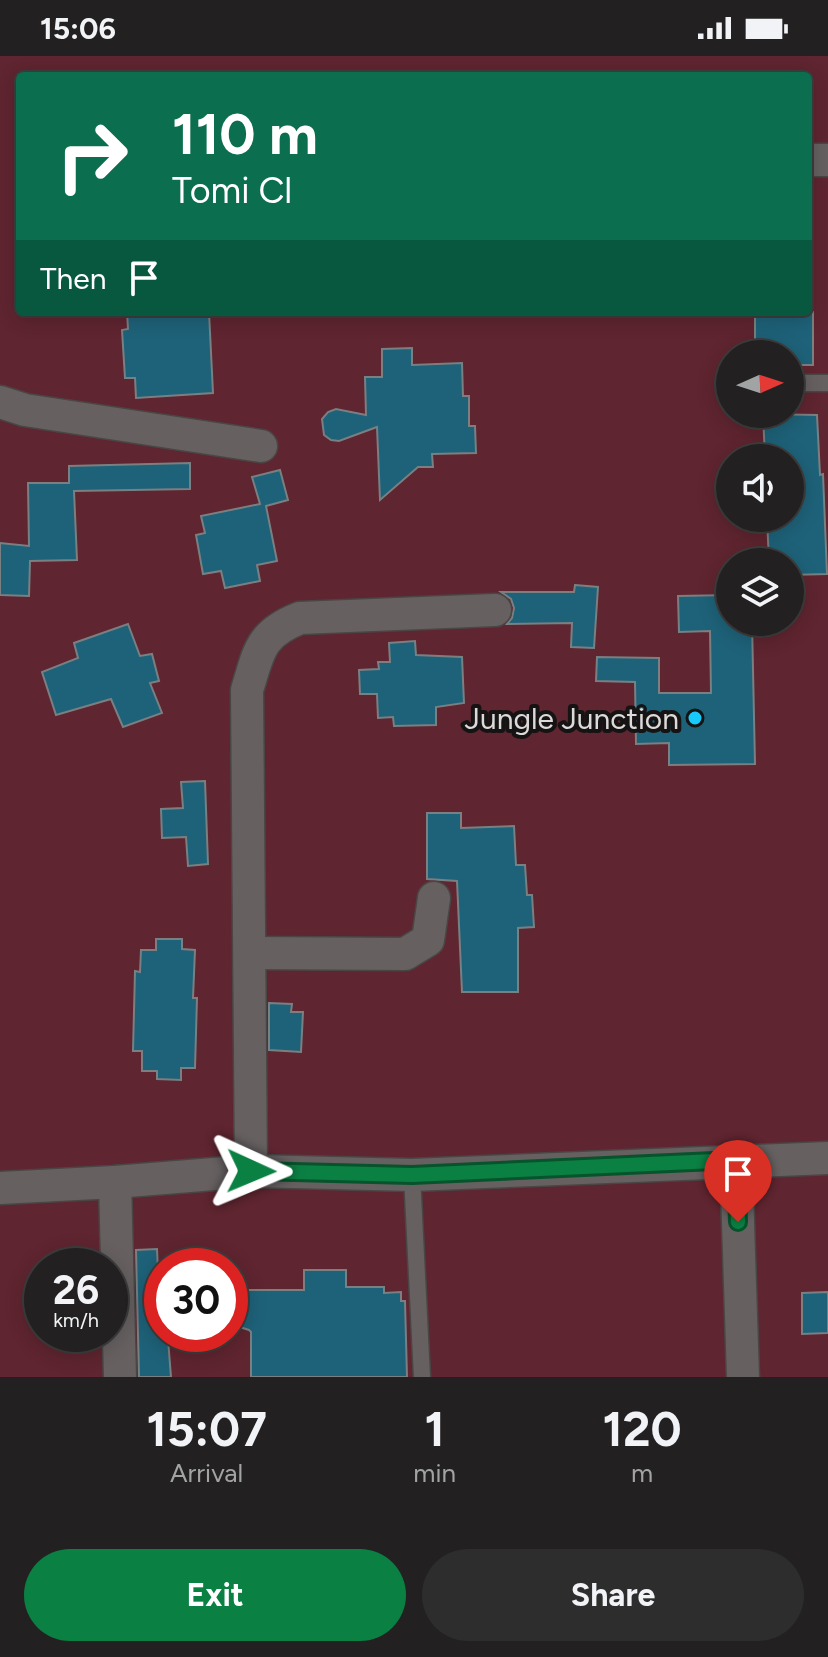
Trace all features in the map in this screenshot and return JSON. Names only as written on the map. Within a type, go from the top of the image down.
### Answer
[{"type":"street","points":[[0,402],[25,410],[261,446]]},
{"type":"street","points":[[251,1171],[247,690],[260,647],[278,627],[300,618],[495,610]]},
{"type":"street","points":[[250,953],[405,954],[428,940],[434,898]]},
{"type":"street","points":[[0,1188],[251,1171],[412,1175],[828,1158]]},
{"type":"street","points":[[736,1160],[743,1377]]},
{"type":"street","points":[[115,1182],[120,1377]]},
{"type":"lane","points":[[804,383],[828,383]]},
{"type":"lane","points":[[412,1175],[422,1377]]},
{"type":"shaded area","points":[[0,56],[828,56],[828,1377],[0,1377]]},
{"type":"building","points":[[813,312],[813,365],[804,365],[804,340],[755,340],[755,316],[812,316]]},
{"type":"building","points":[[127,316],[209,316],[213,393],[136,398],[135,378],[125,378],[122,330],[128,329]]},
{"type":"building","points":[[412,348],[412,365],[462,363],[463,396],[469,396],[469,426],[475,426],[476,453],[432,454],[433,467],[418,467],[380,500],[377,427],[339,441],[331,440],[324,435],[322,419],[336,409],[366,415],[365,377],[382,377],[382,349]]},
{"type":"building","points":[[804,415],[817,415],[827,574],[804,575],[804,548],[768,548],[768,532],[804,532],[804,444],[764,444],[764,428],[804,428]]},
{"type":"building","points":[[190,463],[190,489],[74,491],[77,560],[30,561],[29,596],[0,595],[0,543],[29,546],[28,483],[69,483],[69,466]]},
{"type":"building","points":[[280,470],[288,500],[266,506],[277,561],[257,565],[260,581],[225,588],[221,571],[203,574],[196,535],[205,533],[201,516],[260,504],[252,477]]},
{"type":"building","points":[[575,585],[598,587],[594,648],[571,647],[572,623],[507,624],[514,608],[511,599],[501,592],[574,592]]},
{"type":"building","name":"Jungle Junction","points":[[716,595],[716,636],[752,636],[755,764],[669,765],[669,743],[636,744],[635,682],[596,681],[597,657],[659,658],[659,693],[711,693],[710,631],[679,632],[678,596]]},
{"type":"building","points":[[128,624],[140,656],[152,654],[159,681],[150,683],[162,713],[123,727],[111,699],[56,715],[42,672],[78,658],[74,643]]},
{"type":"building","points":[[415,641],[416,655],[462,657],[464,703],[436,707],[436,725],[394,726],[393,717],[378,718],[377,694],[360,694],[359,670],[379,669],[378,662],[390,662],[389,643]]},
{"type":"building","points":[[205,781],[208,864],[188,866],[186,837],[162,838],[161,809],[183,808],[181,782]]},
{"type":"building","points":[[427,813],[461,813],[461,828],[514,826],[516,865],[525,865],[527,895],[532,895],[534,927],[518,928],[518,992],[462,992],[457,881],[427,879]]},
{"type":"building","points":[[156,939],[182,939],[182,949],[195,950],[195,1068],[181,1068],[181,1080],[157,1079],[157,1071],[142,1071],[142,1051],[133,1051],[135,971],[140,972],[141,950],[156,950]]},
{"type":"building","points":[[269,1003],[292,1004],[291,1012],[303,1012],[301,1052],[269,1050]]},
{"type":"building","points":[[136,1250],[144,1250],[144,1352],[169,1352],[171,1377],[139,1377]]},
{"type":"building","points":[[304,1270],[346,1270],[346,1287],[384,1287],[384,1293],[401,1292],[401,1301],[405,1301],[407,1377],[251,1377],[248,1290],[304,1290]]},
{"type":"building","points":[[828,1292],[828,1333],[802,1334],[802,1293]]},
{"type":"place","name":"Jungle Junction","points":[[695,718]]},
{"type":"route","points":[[251,1171],[412,1175],[736,1160],[738,1222]]}]
